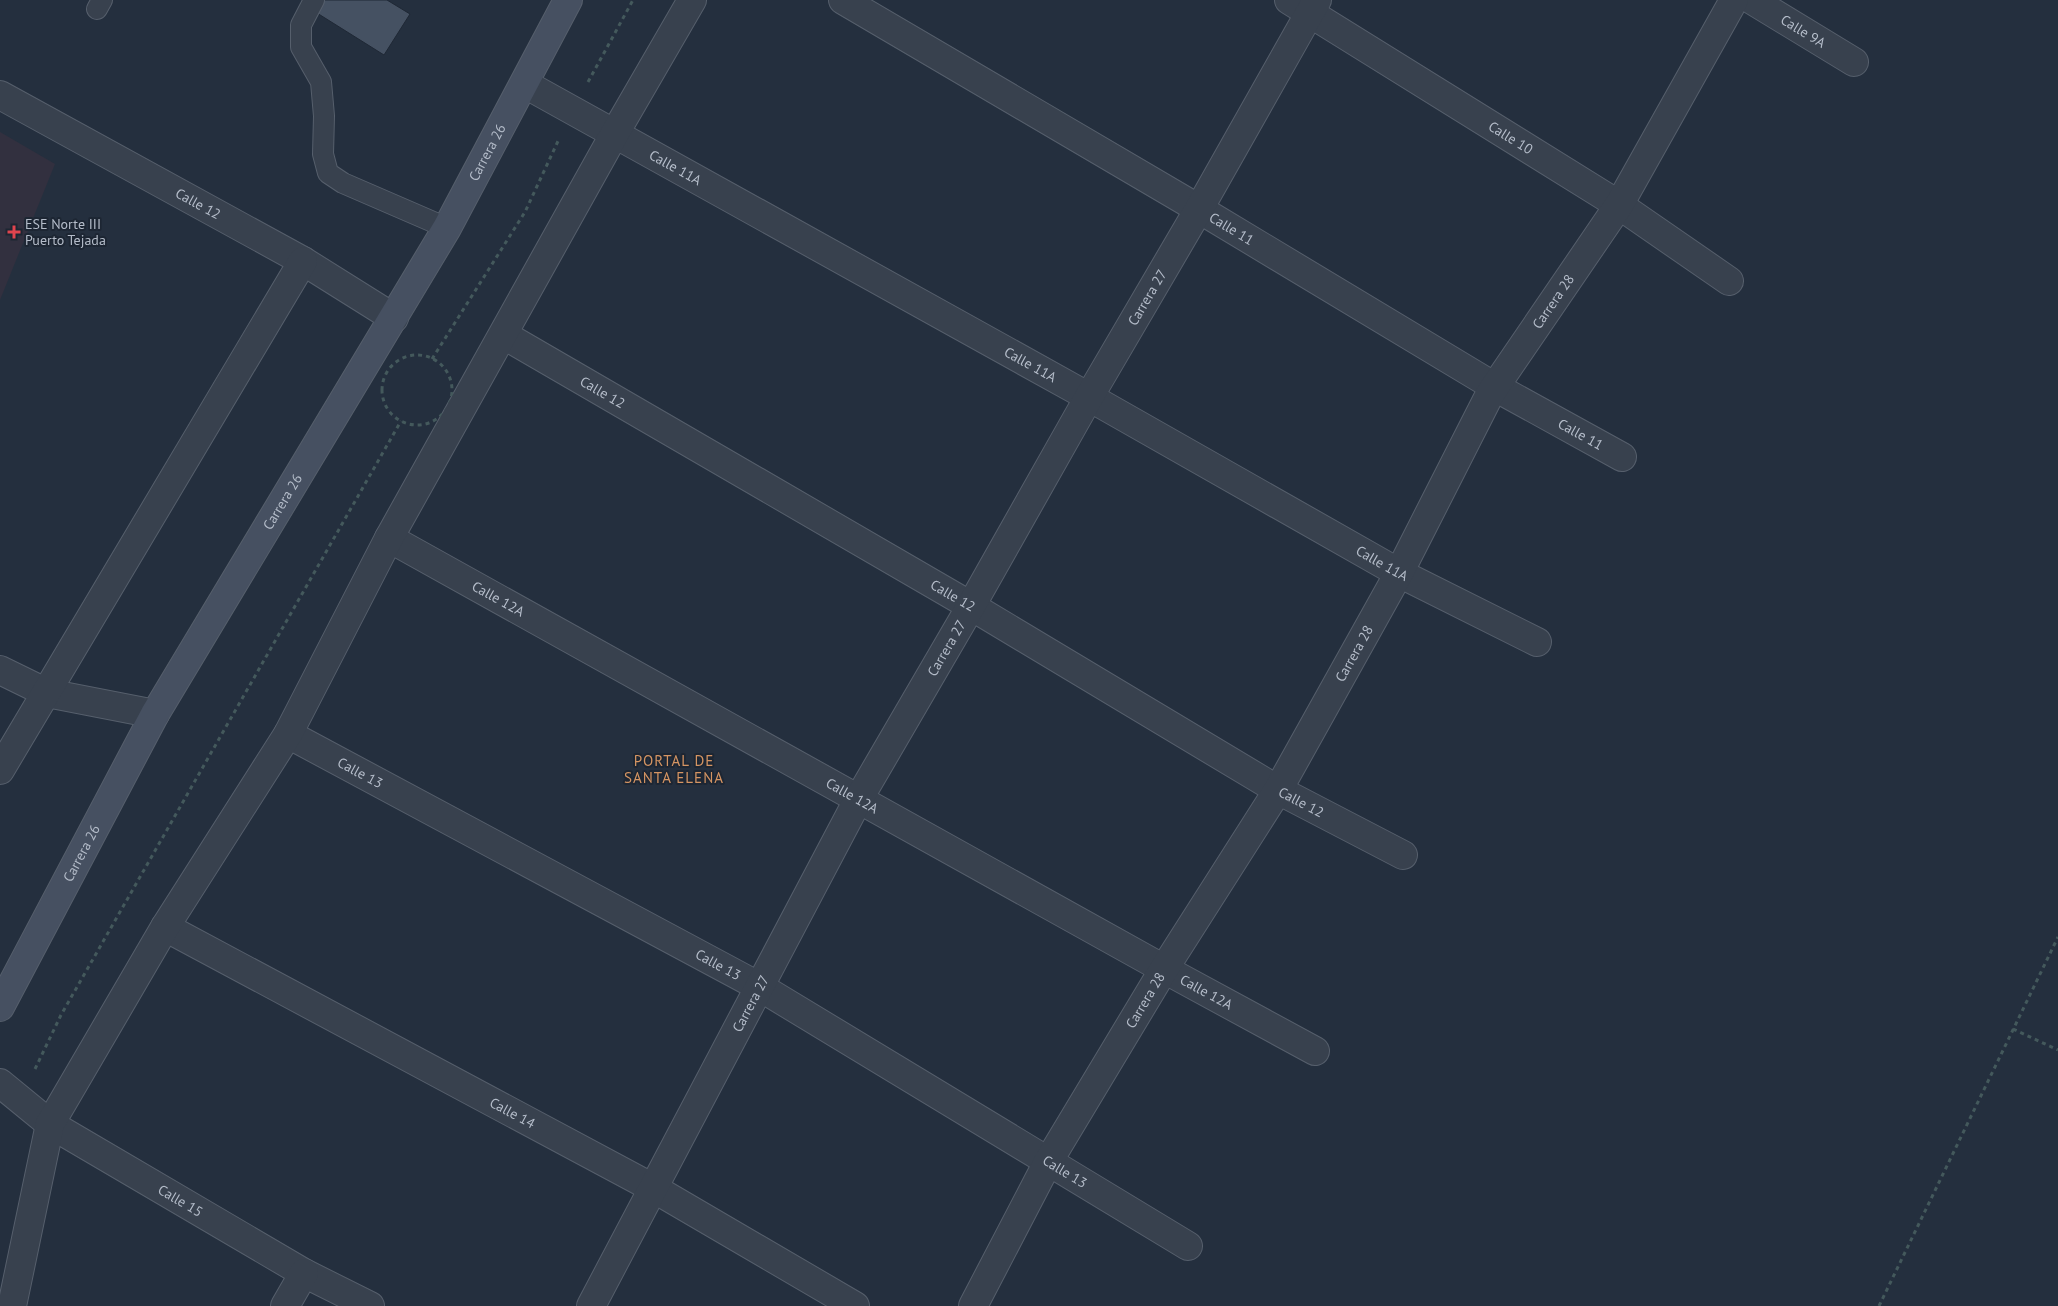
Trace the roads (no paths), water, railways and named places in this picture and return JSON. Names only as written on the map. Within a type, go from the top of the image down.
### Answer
[{"type":"main road","name":"Carrera 26","points":[[0,1007],[6,982],[37,934],[155,714],[447,228],[568,0]]},
{"type":"street","points":[[12,1306],[50,1124],[165,928],[288,734],[389,538],[615,133],[692,0]]},
{"type":"street","name":"Calle 11","points":[[843,0],[1199,209],[1496,387],[1622,457]]},
{"type":"street","name":"Carrera 28","points":[[973,1306],[1048,1162],[1164,969],[1278,790],[1399,573],[1496,387],[1619,205],[1734,0]]},
{"type":"street","name":"Calle 9A","points":[[1752,0],[1854,62]]},
{"type":"street","name":"Carrera 27","points":[[591,1306],[858,800],[1199,209],[1306,4]]},
{"type":"street","name":"Calle 10","points":[[1306,4],[1619,205],[1729,281]]},
{"type":"street","name":"Calle 11A","points":[[525,84],[1089,397],[1399,573],[1537,642]]},
{"type":"street","name":"Calle 12","points":[[0,95],[303,261],[394,318]]},
{"type":"street","points":[[0,770],[303,261]]},
{"type":"street","name":"Calle 12","points":[[504,334],[971,606],[1278,790],[1403,855]]},
{"type":"street","name":"Calle 12A","points":[[389,538],[858,800],[1315,1051]]},
{"type":"street","points":[[0,670],[47,693],[155,714]]},
{"type":"street","name":"Calle 13","points":[[288,734],[760,987],[1188,1246]]},
{"type":"street","name":"Calle 14","points":[[165,928],[653,1188],[855,1306]]},
{"type":"street","name":"Calle 15","points":[[10,1091],[50,1124],[304,1273],[370,1306]]},
{"type":"street","points":[[286,1306],[304,1273]]},
{"type":"lane","points":[[314,0],[301,25],[301,47],[321,82],[324,116],[323,154],[328,173],[343,183],[447,228]]},
{"type":"place","name":"ESE Norte III Puerto Tejada","points":[[14,232]]},
{"type":"district","name":"PORTAL DE SANTA ELENA","points":[[674,768]]}]
